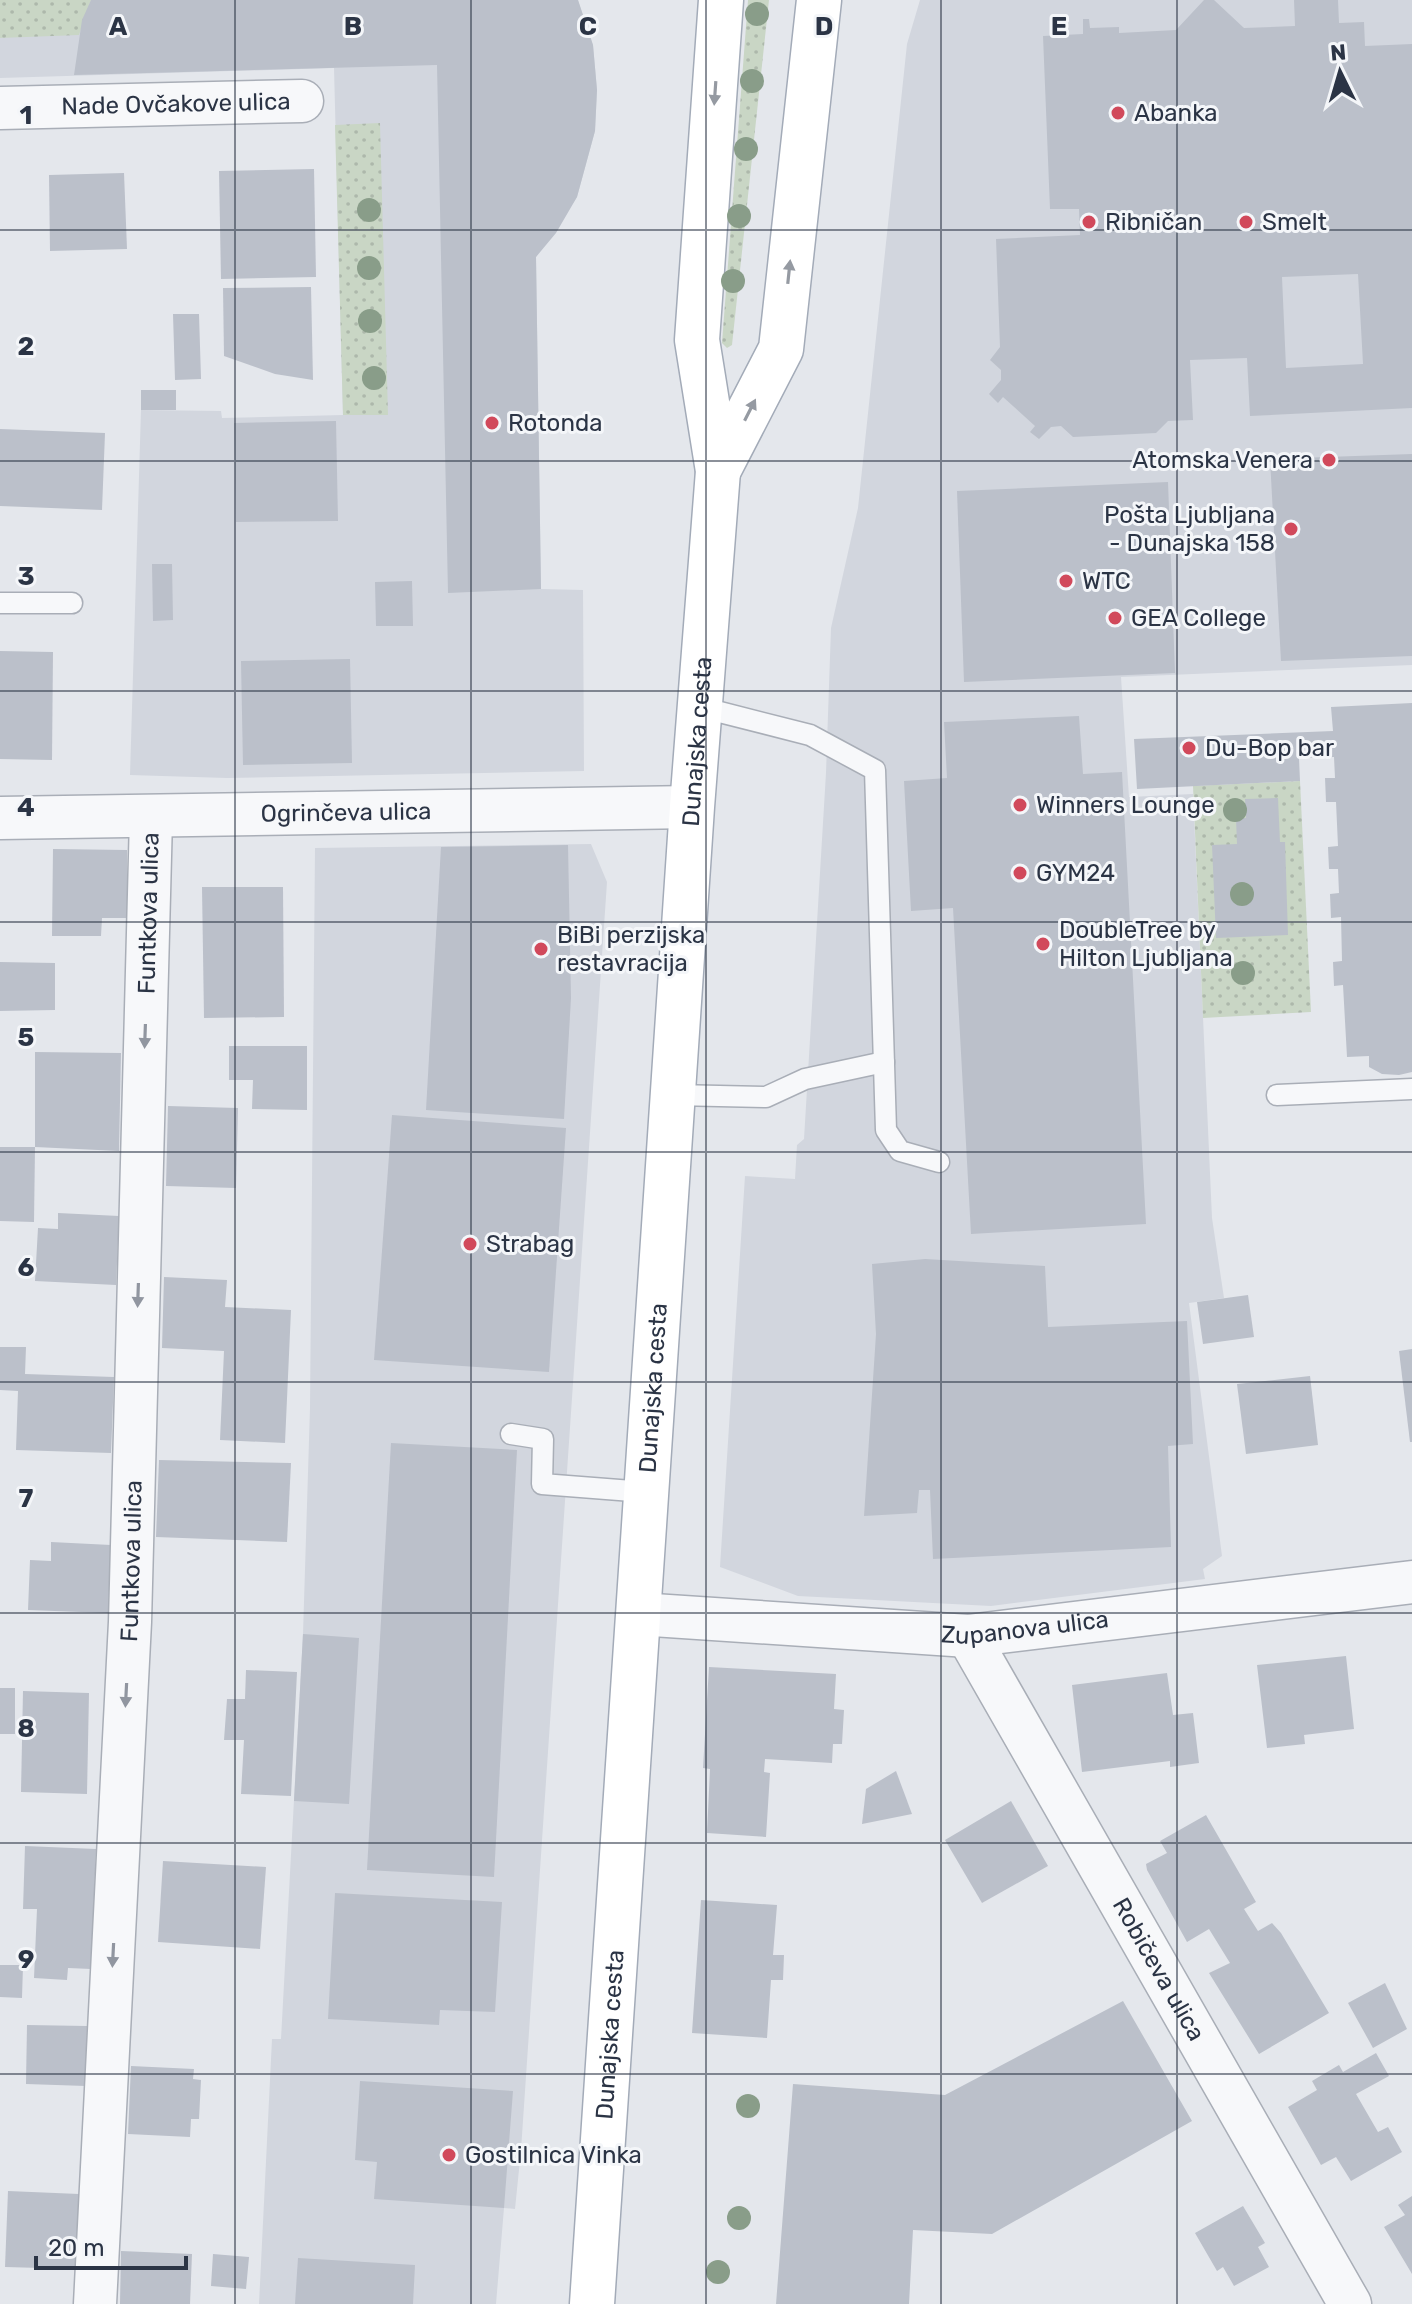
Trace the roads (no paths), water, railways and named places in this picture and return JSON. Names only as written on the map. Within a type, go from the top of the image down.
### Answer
[{"type":"main road","name":"Dunajska cesta","points":[[718,471],[781,349],[819,0]]},
{"type":"main road","points":[[812,66],[843,0]]},
{"type":"main road","name":"Dunajska cesta","points":[[592,2304],[692,807],[718,471],[697,340],[719,5]]},
{"type":"street","name":"Nade Ovčakove ulica","points":[[0,108],[302,101]]},
{"type":"street","name":"Ogrinčeva ulica","points":[[0,818],[692,807]]},
{"type":"street","name":"Funtkova ulica","points":[[95,2304],[130,1622],[151,818]]},
{"type":"street","name":"Zupanova ulica","points":[[638,1614],[968,1636],[1412,1582]]},
{"type":"street","name":"Robičeva ulica","points":[[968,1636],[1350,2304]]},
{"type":"lane","points":[[0,603],[72,603]]},
{"type":"lane","points":[[700,707],[810,735],[875,770],[886,1130],[900,1151],[939,1162]]},
{"type":"lane","points":[[674,1095],[766,1097],[805,1079],[884,1062]]},
{"type":"lane","points":[[1277,1095],[1412,1089]]},
{"type":"lane","points":[[511,1434],[543,1439],[542,1484],[645,1492]]},
{"type":"place","name":"Abanka","points":[[1118,113]]},
{"type":"place","name":"Ribničan","points":[[1089,222]]},
{"type":"place","name":"Smelt","points":[[1246,222]]},
{"type":"place","name":"Rotonda","points":[[492,423]]},
{"type":"place","name":"Atomska Venera","points":[[1329,460]]},
{"type":"place","name":"Pošta Ljubljana - Dunajska 158","points":[[1291,529]]},
{"type":"place","name":"WTC","points":[[1066,581]]},
{"type":"place","name":"GEA College","points":[[1115,618]]},
{"type":"place","name":"Du-Bop bar","points":[[1189,748]]},
{"type":"place","name":"Winners Lounge","points":[[1020,805]]},
{"type":"place","name":"GYM24","points":[[1020,873]]},
{"type":"place","name":"DoubleTree by Hilton Ljubljana","points":[[1043,944]]},
{"type":"place","name":"BiBi perzijska restavracija","points":[[541,949]]},
{"type":"place","name":"Strabag","points":[[470,1244]]},
{"type":"place","name":"Gostilnica Vinka","points":[[449,2155]]}]
